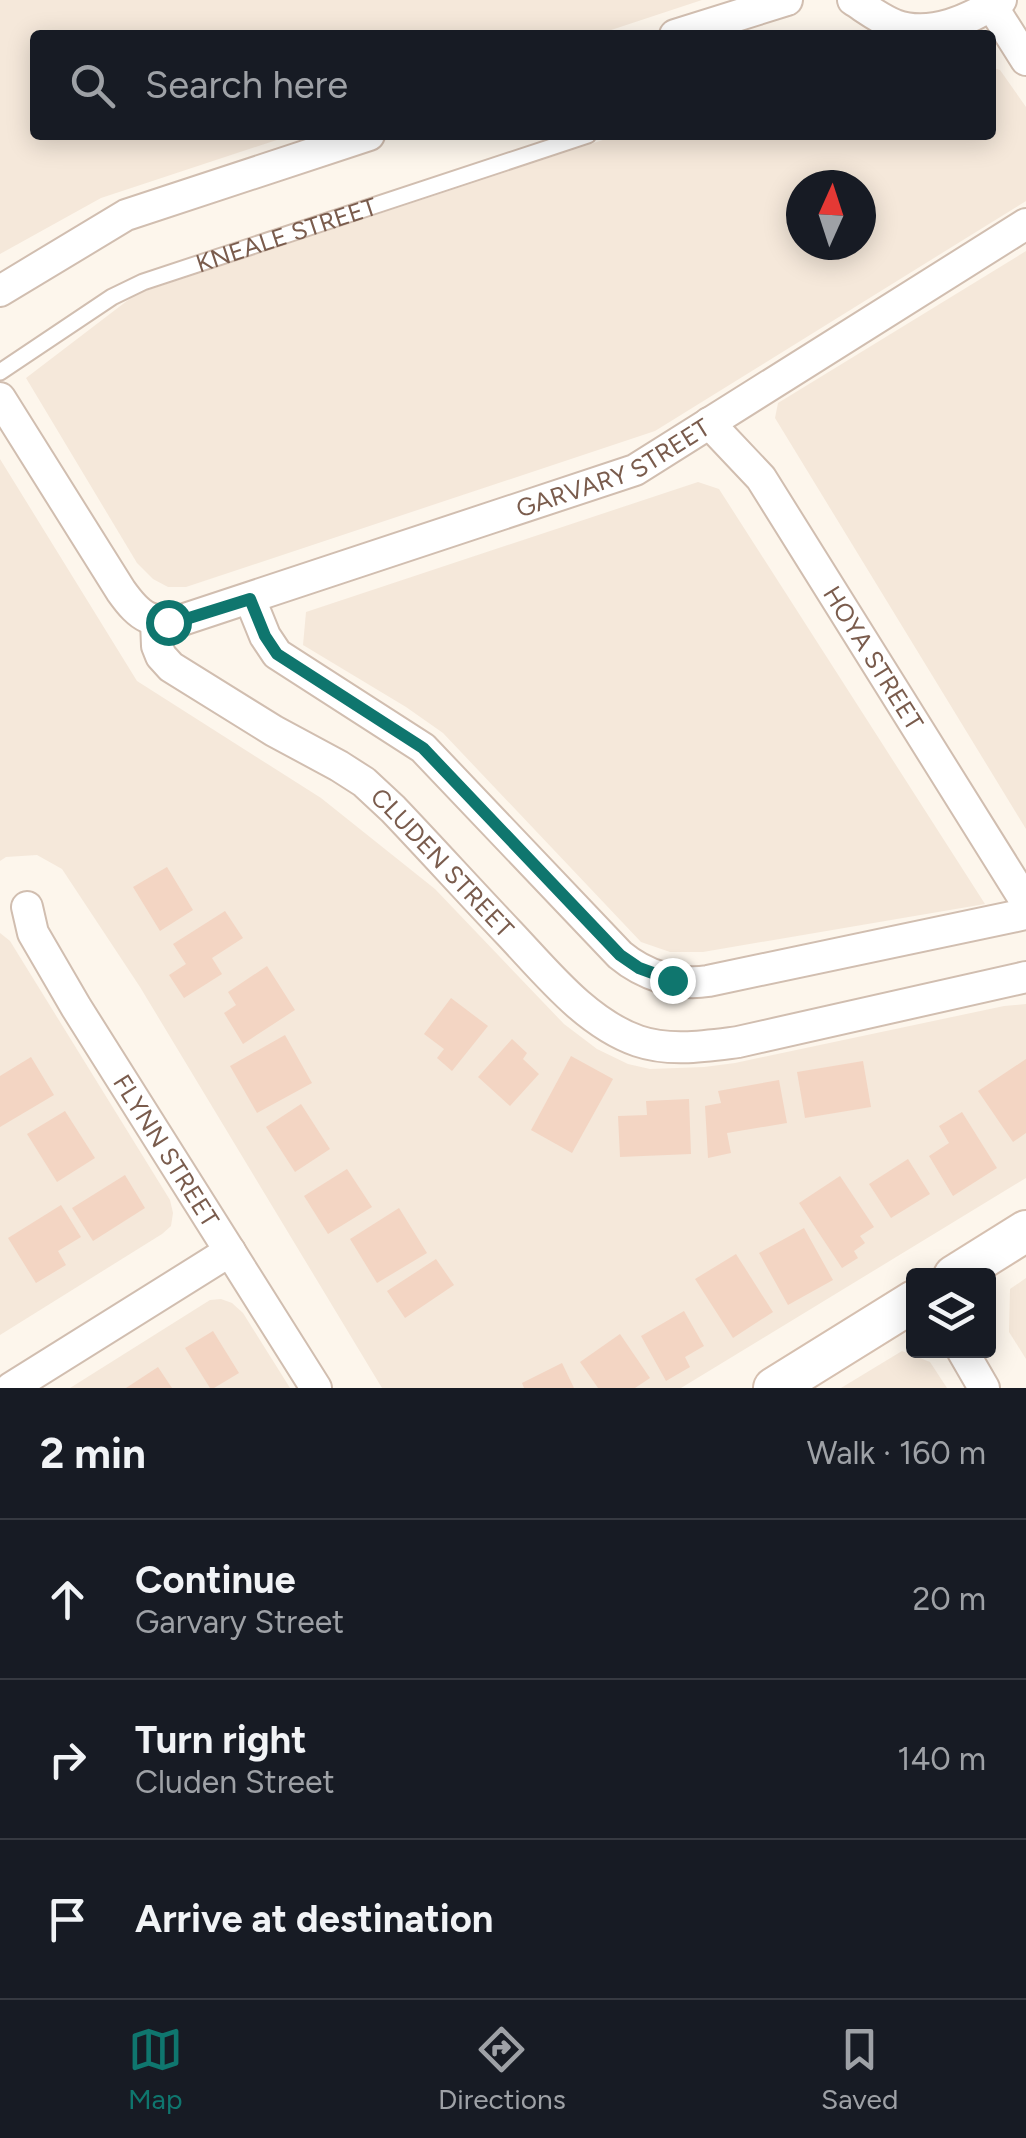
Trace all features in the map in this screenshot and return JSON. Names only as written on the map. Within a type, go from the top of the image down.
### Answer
[{"type":"main road","points":[[967,1268],[1026,1231]]},
{"type":"main road","points":[[774,1388],[906,1306]]},
{"type":"street","points":[[692,30],[787,0]]},
{"type":"street","points":[[854,0],[882,19],[909,29],[945,26],[996,3],[1026,60]]},
{"type":"street","points":[[0,290],[126,215],[355,140]]},
{"type":"street","name":"GARVARY STREET","points":[[156,621],[186,619],[250,599],[625,474],[657,458],[1026,224]]},
{"type":"street","points":[[0,398],[121,591],[138,613],[156,621]]},
{"type":"street","name":"HOYA STREET","points":[[709,423],[761,478],[1026,902]]},
{"type":"street","points":[[250,599],[277,654],[423,748],[620,955],[652,974],[699,982],[1026,914]]},
{"type":"street","name":"CLUDEN STREET","points":[[156,621],[158,650],[171,667],[364,782],[566,992],[605,1024],[634,1040],[672,1047],[738,1042],[1026,977]]},
{"type":"street","name":"FLYNN STREET","points":[[27,908],[32,933],[316,1388]]},
{"type":"street","points":[[11,1388],[230,1251]]},
{"type":"street","points":[[967,1358],[984,1388]]},
{"type":"lane","name":"KNEALE STREET","points":[[0,372],[143,282],[573,140]]},
{"type":"shaded area","points":[[0,0],[702,0],[611,30],[30,30],[30,140],[277,140],[101,198],[0,254]]},
{"type":"shaded area","points":[[996,69],[1026,107],[1026,201],[655,431],[186,587],[168,587],[137,563],[26,378],[136,294],[603,140],[996,140]]},
{"type":"shaded area","points":[[1026,251],[1026,829],[775,418],[778,403]]},
{"type":"shaded area","points":[[0,459],[137,681],[321,798],[435,889],[564,1024],[597,1049],[628,1064],[650,1069],[704,1067],[1026,1004],[1026,1178],[681,1388],[382,1388],[140,987],[62,869],[37,855],[0,861]]},
{"type":"shaded area","points":[[698,482],[719,489],[985,904],[703,952],[670,952],[641,942],[443,733],[303,645],[306,612]]},
{"type":"shaded area","points":[[0,933],[10,941],[170,1200],[173,1213],[171,1226],[162,1234],[0,1335]]},
{"type":"shaded area","points":[[1026,1278],[1026,1359],[1009,1332],[1010,1289]]},
{"type":"shaded area","points":[[221,1299],[243,1313],[290,1388],[70,1388],[210,1300]]},
{"type":"shaded area","points":[[902,1351],[906,1358],[930,1362],[947,1388],[841,1388]]},
{"type":"building","points":[[167,867],[193,910],[160,931],[133,887]]},
{"type":"building","points":[[225,911],[243,938],[212,958],[222,974],[184,998],[169,975],[186,964],[173,944]]},
{"type":"building","points":[[267,966],[295,1010],[243,1044],[224,1013],[236,1005],[228,992]]},
{"type":"building","points":[[451,998],[488,1026],[452,1071],[437,1058],[444,1049],[424,1034]]},
{"type":"building","points":[[285,1035],[312,1083],[257,1113],[230,1066]]},
{"type":"building","points":[[512,1039],[527,1053],[523,1059],[539,1074],[510,1106],[478,1077]]},
{"type":"building","points":[[571,1056],[613,1079],[572,1153],[531,1130]]},
{"type":"building","points":[[31,1057],[54,1095],[0,1127],[0,1076]]},
{"type":"building","points":[[1026,1059],[1026,1133],[1013,1142],[978,1091]]},
{"type":"building","points":[[863,1061],[871,1107],[805,1118],[797,1072]]},
{"type":"building","points":[[779,1080],[787,1123],[727,1133],[731,1153],[708,1158],[705,1106],[721,1103],[718,1091]]},
{"type":"building","points":[[689,1099],[691,1154],[620,1157],[618,1116],[647,1115],[646,1101]]},
{"type":"building","points":[[301,1104],[330,1149],[295,1172],[266,1127]]},
{"type":"building","points":[[65,1111],[95,1158],[57,1182],[27,1134]]},
{"type":"building","points":[[962,1112],[997,1168],[953,1196],[929,1156],[949,1143],[939,1126]]},
{"type":"building","points":[[908,1159],[930,1194],[891,1218],[869,1184]]},
{"type":"building","points":[[347,1169],[372,1207],[328,1234],[304,1196]]},
{"type":"building","points":[[125,1175],[145,1208],[93,1241],[72,1208]]},
{"type":"building","points":[[840,1176],[874,1227],[860,1236],[865,1243],[854,1251],[858,1258],[842,1268],[799,1203]]},
{"type":"building","points":[[61,1205],[81,1237],[58,1251],[66,1265],[36,1283],[8,1238]]},
{"type":"building","points":[[399,1208],[427,1253],[377,1283],[350,1239]]},
{"type":"building","points":[[804,1228],[833,1280],[788,1305],[759,1253]]},
{"type":"building","points":[[736,1254],[773,1312],[733,1338],[695,1279]]},
{"type":"building","points":[[436,1259],[454,1285],[405,1318],[387,1291]]},
{"type":"building","points":[[684,1311],[704,1346],[685,1357],[690,1367],[666,1381],[641,1336]]},
{"type":"building","points":[[213,1331],[239,1373],[210,1388],[185,1348]]},
{"type":"building","points":[[620,1334],[650,1378],[635,1388],[598,1388],[580,1362]]},
{"type":"building","points":[[562,1363],[574,1388],[524,1388],[522,1383]]},
{"type":"building","points":[[158,1367],[172,1388],[126,1388]]},
{"type":"route","points":[[168,622],[250,599],[277,654],[423,748],[620,955],[639,968],[672,980]]}]
